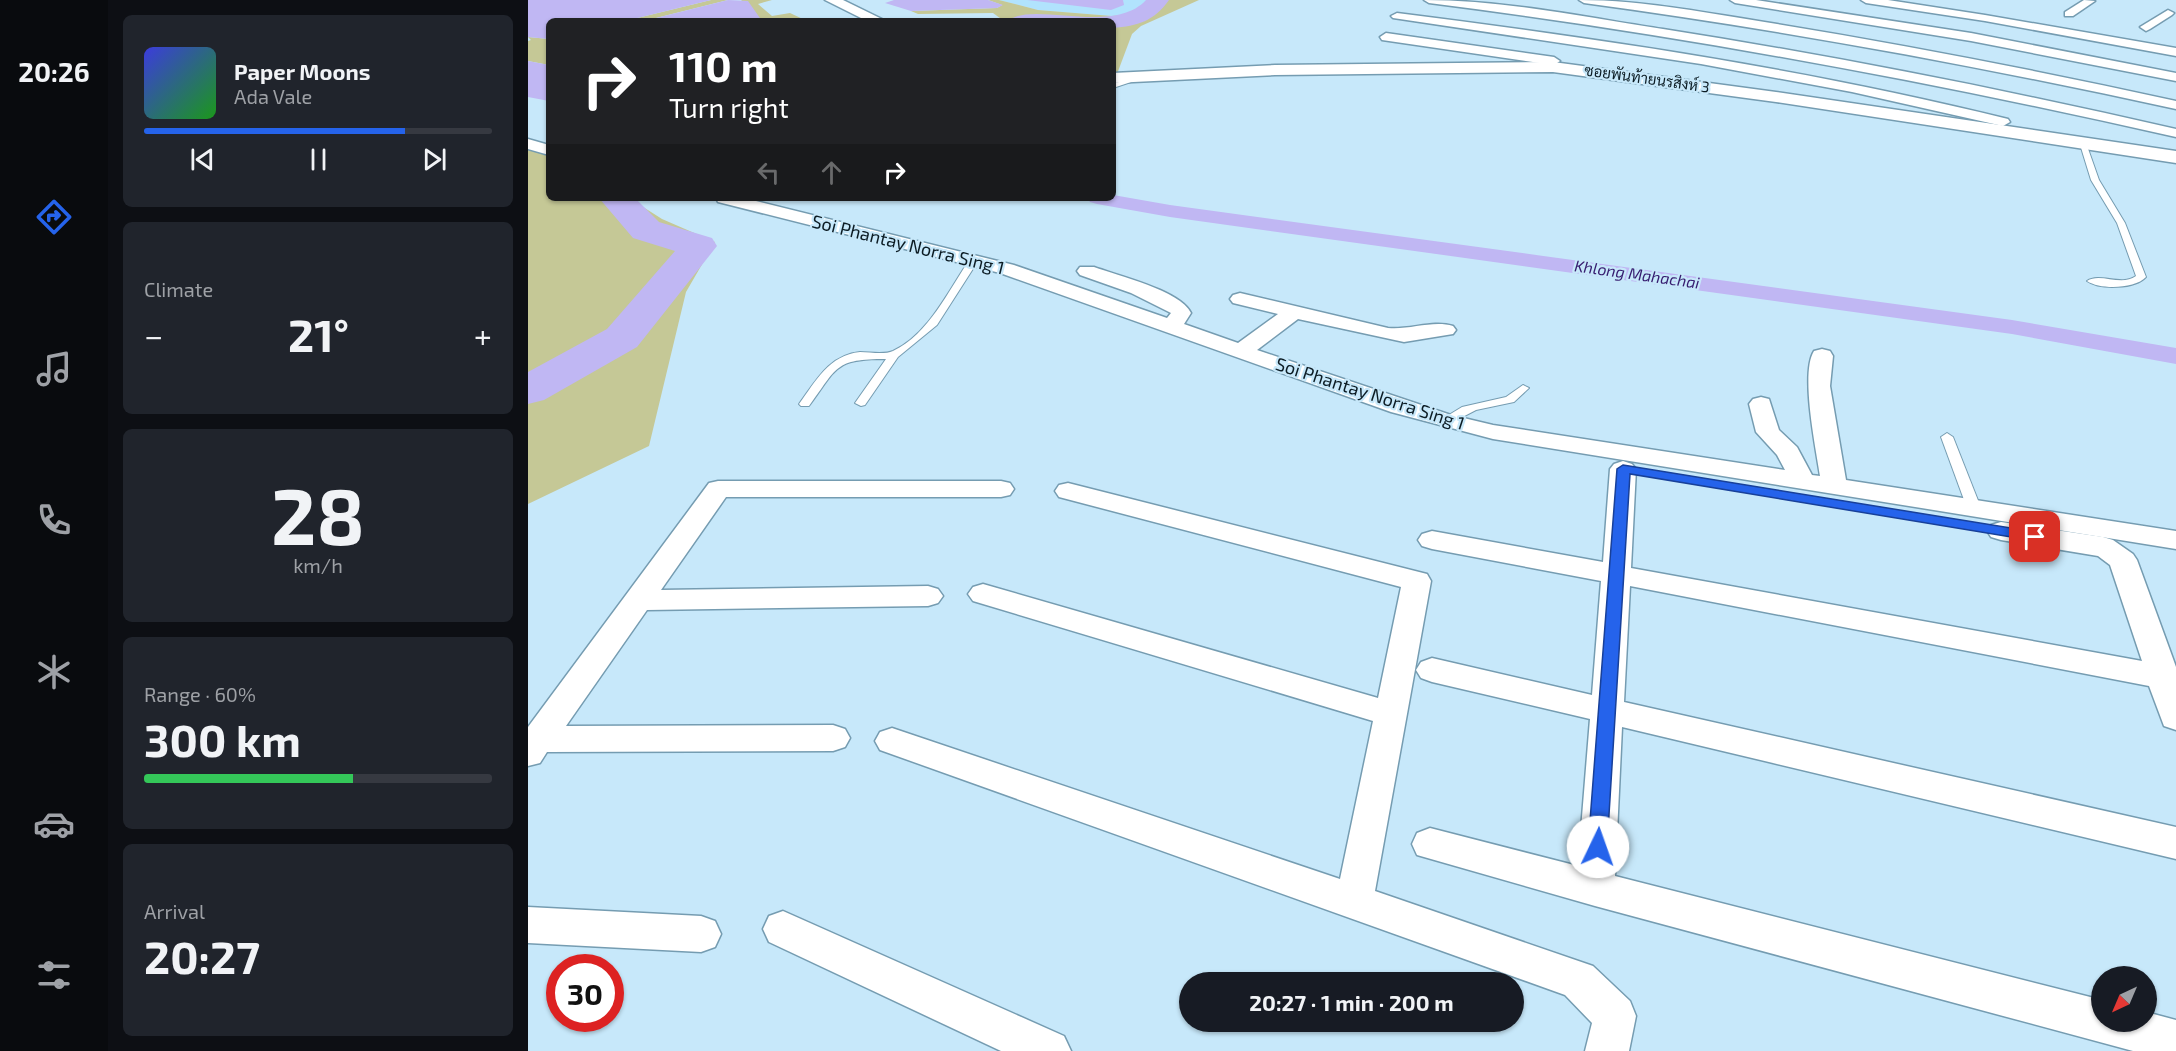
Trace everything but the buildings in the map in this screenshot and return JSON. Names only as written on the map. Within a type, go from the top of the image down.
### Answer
[{"type":"street","points":[[832,0],[872,18]]},
{"type":"street","points":[[1429,0],[1652,29],[1825,58],[2003,94],[2176,133]]},
{"type":"street","points":[[1477,50],[1552,0]]},
{"type":"street","points":[[1584,0],[1853,40],[2176,105]]},
{"type":"street","points":[[1734,0],[1882,22],[2176,77]]},
{"type":"street","points":[[1866,0],[1912,3],[2176,52]]},
{"type":"street","points":[[2090,1],[2064,13],[2091,18]]},
{"type":"street","points":[[1794,77],[1912,3]]},
{"type":"street","points":[[2166,31],[2140,26],[2168,13]]},
{"type":"street","points":[[1397,16],[1660,53],[1794,77],[2003,123]]},
{"type":"street","points":[[1386,37],[1554,61]]},
{"type":"street","name":"ซอยพันท้ายนรสิงห์ 3","points":[[1116,78],[1298,70],[1553,68],[1776,97],[2176,157]]},
{"type":"street","points":[[528,144],[546,149]]},
{"type":"street","name":"Soi Phantay Norra Sing 1","points":[[736,201],[1007,269],[1240,352],[1445,421],[1493,432],[2176,540]]},
{"type":"street","points":[[1087,271],[1138,289],[1178,307],[1181,314],[1172,326]]},
{"type":"street","points":[[1239,299],[1388,334],[1404,336],[1446,330]]},
{"type":"street","points":[[1240,352],[1294,312]]},
{"type":"street","points":[[1822,356],[1819,386],[1825,412],[1834,486]]},
{"type":"street","points":[[1761,404],[1768,432],[1788,452],[1803,481]]},
{"type":"street","points":[[1417,433],[2104,548],[2103,546],[2123,560],[2170,678],[2176,717]]},
{"type":"street","points":[[1595,889],[1623,469]]},
{"type":"street","points":[[533,746],[718,489],[1001,489]]},
{"type":"street","points":[[1068,490],[1417,580],[1354,902]]},
{"type":"street","points":[[1432,540],[2170,678]]},
{"type":"street","points":[[983,594],[1391,714]]},
{"type":"street","points":[[639,600],[928,596]]},
{"type":"street","points":[[1432,670],[2176,843]]},
{"type":"street","points":[[533,746],[833,738]]},
{"type":"street","points":[[892,741],[1579,980],[1615,1016],[1607,1051]]},
{"type":"street","points":[[1430,844],[2091,1019]]},
{"type":"street","points":[[528,925],[700,934]]},
{"type":"street","points":[[783,929],[1049,1051]]},
{"type":"street","points":[[2141,1032],[2176,1041]]},
{"type":"lane","points":[[1116,85],[1138,78]]},
{"type":"lane","points":[[2082,143],[2095,180],[2121,223],[2141,277],[2130,284],[2092,281]]},
{"type":"lane","points":[[861,403],[894,355],[933,323],[973,261]]},
{"type":"lane","points":[[805,404],[834,366],[844,359],[894,355]]},
{"type":"lane","points":[[1445,421],[1467,408],[1495,405],[1515,399],[1522,388]]},
{"type":"lane","points":[[1947,437],[1974,508]]},
{"type":"shaded area","points":[[528,0],[711,0],[637,18],[546,18],[546,39],[528,37]]},
{"type":"shaded area","points":[[728,0],[748,1],[760,18],[656,18]]},
{"type":"shaded area","points":[[894,0],[988,0],[1003,5],[997,8],[911,11],[885,3]]},
{"type":"shaded area","points":[[999,0],[1147,0],[1142,9],[1112,16],[1038,10]]},
{"type":"shaded area","points":[[1027,0],[1123,0],[1124,5],[1111,10]]},
{"type":"shaded area","points":[[528,61],[546,64],[546,100],[528,97]]},
{"type":"green space","points":[[711,0],[728,0],[656,18],[637,18]]},
{"type":"green space","points":[[741,0],[772,0],[758,4],[772,16],[790,13],[801,18],[759,18]]},
{"type":"green space","points":[[988,0],[999,0],[1038,10],[1112,16],[1142,9],[1147,0],[1199,0],[1141,26],[1132,34],[1117,74],[1116,18],[1000,18],[993,13],[918,14],[911,11],[997,8],[1002,5]]},
{"type":"green space","points":[[528,37],[546,39],[546,64],[528,61],[528,41],[531,40]]},
{"type":"green space","points":[[528,147],[546,152],[546,201],[634,201],[662,219],[715,242],[686,292],[649,446],[528,504]]},
{"type":"waterway","points":[[1116,21],[1131,20],[1146,13],[1158,0]]},
{"type":"waterway","points":[[1029,18],[1052,15],[1076,18]]},
{"type":"waterway","points":[[528,390],[622,338],[699,246],[646,230],[619,201]]},
{"type":"waterway","name":"Khlong Mahachai","points":[[1114,201],[1170,211],[2012,327],[2176,356]]},
{"type":"route","points":[[1598,847],[1623,469],[2035,537]]}]
